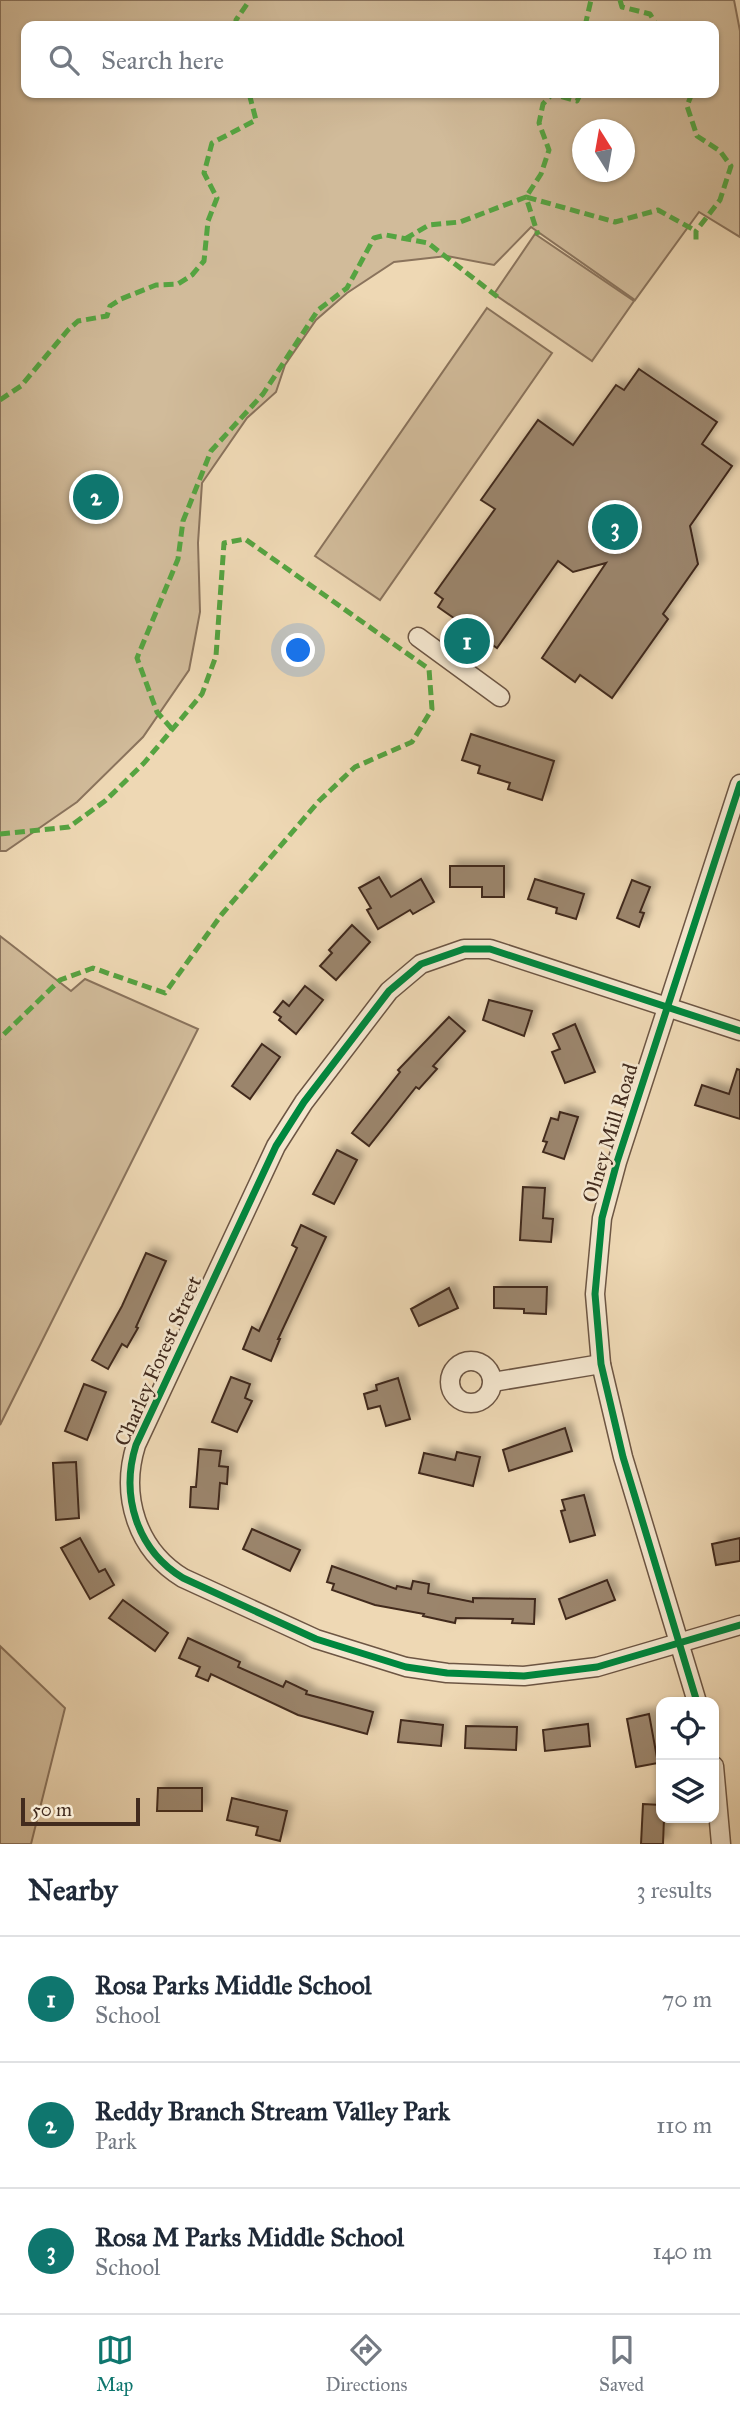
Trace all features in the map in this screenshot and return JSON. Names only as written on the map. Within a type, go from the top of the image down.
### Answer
[{"type":"street","points":[[418,637],[499,697]]},
{"type":"street","name":"Olney Mill Road","points":[[695,1697],[623,1457],[601,1364],[595,1294],[602,1218],[617,1162],[740,784]]},
{"type":"street","name":"Charley Forest Street","points":[[740,1031],[490,949],[464,949],[421,964],[389,992],[304,1102],[276,1146],[136,1445],[130,1467],[131,1499],[140,1530],[151,1549],[169,1570],[316,1639],[406,1667],[447,1673],[524,1676],[597,1667],[740,1625]]},
{"type":"street","points":[[493,1382],[601,1364]]},
{"type":"street","points":[[719,1822],[721,1844]]},
{"type":"shaded area","points":[[0,0],[734,0],[740,31],[740,237],[699,212],[635,300],[531,227],[494,265],[447,256],[394,262],[347,293],[316,320],[285,365],[276,392],[247,418],[202,483],[198,543],[200,612],[189,670],[143,737],[77,802],[6,851],[0,851]]},
{"type":"shaded area","points":[[535,234],[634,301],[592,361],[494,294]]},
{"type":"shaded area","points":[[487,308],[552,353],[380,600],[315,556]]},
{"type":"shaded area","points":[[0,936],[71,991],[85,979],[198,1029],[0,1425]]},
{"type":"shaded area","points":[[0,1646],[65,1708],[31,1844],[0,1844]]},
{"type":"building","points":[[639,369],[717,422],[702,444],[732,466],[690,526],[698,564],[663,614],[668,619],[612,698],[580,675],[575,682],[542,658],[606,563],[573,572],[558,561],[497,648],[438,607],[443,599],[435,593],[495,509],[481,500],[538,420],[573,445],[616,385],[624,390]]},
{"type":"building","points":[[471,734],[554,761],[542,800],[508,789],[510,783],[478,773],[480,766],[462,760]]},
{"type":"building","points":[[450,866],[504,866],[504,897],[482,897],[482,887],[450,887]]},
{"type":"building","points":[[379,877],[391,897],[421,879],[434,902],[413,914],[410,910],[378,929],[367,910],[371,908],[359,888]]},
{"type":"building","points":[[535,879],[584,894],[576,919],[556,913],[557,908],[528,899]]},
{"type":"building","points":[[632,880],[650,887],[640,912],[644,913],[639,927],[617,918]]},
{"type":"building","points":[[352,925],[370,942],[336,980],[320,966],[332,953],[329,950]]},
{"type":"building","points":[[305,986],[323,1000],[296,1034],[279,1020],[281,1017],[274,1012],[283,1001],[289,1006]]},
{"type":"building","points":[[489,1000],[532,1011],[524,1036],[483,1020]]},
{"type":"building","points":[[449,1017],[465,1031],[433,1066],[437,1069],[419,1089],[416,1087],[369,1146],[352,1133],[400,1072],[398,1070]]},
{"type":"building","points":[[575,1024],[595,1072],[565,1083],[552,1052],[560,1049],[553,1034]]},
{"type":"building","points":[[262,1044],[280,1057],[250,1099],[232,1086]]},
{"type":"building","points":[[737,1069],[740,1070],[740,1119],[695,1105],[702,1085],[729,1094]]},
{"type":"building","points":[[560,1112],[578,1117],[564,1159],[543,1152],[547,1142],[543,1141],[551,1118],[558,1120]]},
{"type":"building","points":[[337,1150],[357,1160],[334,1204],[313,1194]]},
{"type":"building","points":[[523,1187],[545,1188],[543,1218],[553,1219],[551,1242],[520,1240]]},
{"type":"building","points":[[301,1225],[326,1237],[278,1339],[271,1361],[243,1349],[252,1327],[259,1331],[297,1248],[292,1245]]},
{"type":"building","points":[[146,1253],[166,1261],[136,1327],[138,1328],[127,1347],[122,1344],[108,1369],[92,1360],[122,1306]]},
{"type":"building","points":[[494,1287],[547,1287],[546,1314],[524,1313],[524,1309],[494,1308]]},
{"type":"building","points":[[449,1288],[458,1308],[419,1326],[411,1309]]},
{"type":"building","points":[[231,1377],[250,1384],[245,1398],[252,1401],[237,1432],[212,1422]]},
{"type":"building","points":[[398,1378],[410,1419],[386,1426],[380,1406],[368,1409],[364,1394],[377,1390],[376,1385]]},
{"type":"building","points":[[84,1384],[106,1392],[87,1440],[65,1431]]},
{"type":"building","points":[[565,1428],[572,1451],[509,1471],[503,1450]]},
{"type":"building","points":[[199,1449],[221,1451],[219,1466],[228,1467],[227,1484],[220,1483],[218,1509],[190,1507],[191,1487],[196,1487]]},
{"type":"building","points":[[457,1452],[480,1457],[473,1486],[419,1473],[424,1453],[455,1460]]},
{"type":"building","points":[[76,1462],[79,1518],[56,1520],[53,1463]]},
{"type":"building","points":[[584,1495],[595,1535],[570,1542],[561,1511],[565,1510],[562,1500]]},
{"type":"building","points":[[252,1529],[300,1550],[290,1571],[243,1549]]},
{"type":"building","points":[[80,1538],[99,1572],[105,1569],[114,1585],[90,1599],[61,1548]]},
{"type":"building","points":[[740,1538],[740,1561],[716,1565],[712,1544]]},
{"type":"building","points":[[332,1566],[396,1589],[397,1586],[411,1589],[413,1581],[429,1584],[428,1593],[473,1602],[473,1598],[535,1599],[534,1624],[512,1623],[513,1619],[456,1618],[455,1623],[375,1605],[332,1590],[334,1584],[327,1582]]},
{"type":"building","points":[[607,1580],[615,1600],[566,1619],[559,1599]]},
{"type":"building","points":[[123,1600],[168,1633],[155,1651],[109,1618]]},
{"type":"building","points":[[188,1638],[240,1662],[238,1667],[283,1687],[286,1681],[307,1691],[306,1694],[373,1712],[367,1734],[298,1715],[211,1674],[208,1681],[196,1676],[200,1667],[179,1658]]},
{"type":"building","points":[[649,1714],[656,1763],[636,1767],[627,1719]]},
{"type":"building","points":[[401,1720],[443,1725],[441,1746],[398,1742]]},
{"type":"building","points":[[588,1724],[590,1746],[545,1751],[543,1730]]},
{"type":"building","points":[[466,1726],[517,1727],[516,1750],[465,1748]]},
{"type":"building","points":[[158,1788],[202,1788],[202,1811],[157,1811]]},
{"type":"building","points":[[232,1798],[287,1811],[280,1841],[256,1835],[258,1827],[227,1820]]},
{"type":"building","points":[[643,1804],[656,1805],[656,1823],[664,1823],[663,1844],[641,1844]]},
{"type":"marked path","points":[[236,21],[247,4],[246,0]]},
{"type":"marked path","points":[[586,21],[591,0]]},
{"type":"marked path","points":[[620,0],[622,7],[650,14],[654,21]]},
{"type":"marked path","points":[[0,400],[21,386],[78,321],[107,316],[110,306],[121,299],[156,285],[178,284],[192,275],[204,261],[208,221],[217,198],[204,173],[212,143],[256,120],[250,98]]},
{"type":"marked path","points":[[548,98],[543,104],[539,123],[549,150],[541,174],[526,197],[615,222],[658,210],[696,231]]},
{"type":"marked path","points":[[566,98],[577,101],[578,98]]},
{"type":"marked path","points":[[690,98],[687,106],[697,136],[720,151],[731,166],[720,200],[696,231],[696,242]]},
{"type":"marked path","points":[[405,239],[429,225],[460,222],[526,197],[538,235]]},
{"type":"marked path","points":[[172,729],[157,712],[137,658],[178,559],[183,521],[211,451],[263,394],[318,310],[347,288],[374,238],[386,235],[428,243],[499,298]]},
{"type":"marked path","points":[[0,834],[69,827],[105,801],[144,763],[202,694],[216,656],[224,543],[245,539],[429,669],[432,709],[412,742],[355,767],[319,801],[222,914],[165,993],[93,968],[60,980],[0,1038]]},
{"type":"cycle path","points":[[695,1697],[623,1457],[601,1364],[595,1294],[602,1218],[617,1162],[740,784]]},
{"type":"cycle path","points":[[740,1031],[490,949],[464,949],[421,964],[389,991],[304,1102],[276,1146],[136,1445],[130,1483],[136,1520],[144,1537],[154,1553],[183,1578],[316,1639],[406,1667],[447,1673],[524,1676],[597,1667],[740,1625]]},
{"type":"place","name":"Reddy Branch Stream Valley Park","points":[[96,497]]},
{"type":"place","name":"Rosa M Parks Middle School","points":[[615,527]]},
{"type":"place","name":"Rosa Parks Middle School","points":[[467,641]]}]
